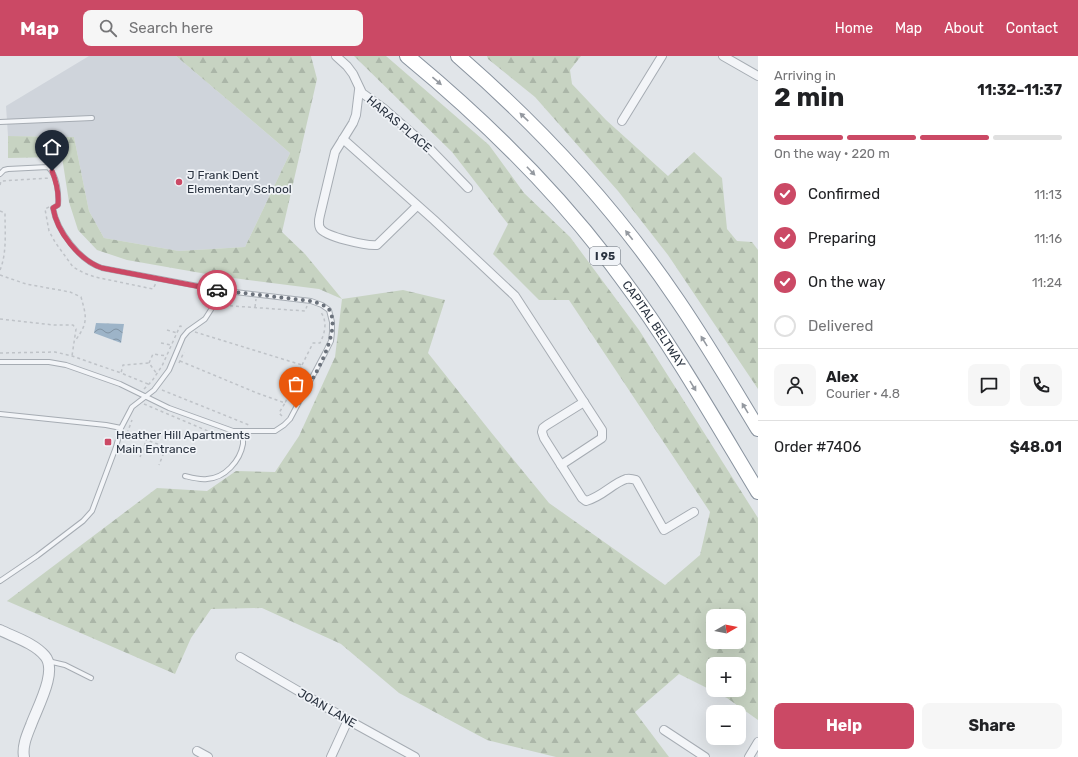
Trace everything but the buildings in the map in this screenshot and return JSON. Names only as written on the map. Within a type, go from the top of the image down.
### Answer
[{"type":"highway","name":"CAPITAL BELTWAY","points":[[407,56],[470,110],[513,152],[542,182],[595,243],[654,324],[758,492]]},
{"type":"highway","name":"I 95","points":[[458,56],[537,129],[594,191],[622,225],[678,300],[758,429]]},
{"type":"street","name":"HARAS PLACE","points":[[336,56],[353,74],[359,90],[383,108],[431,150],[468,188]]},
{"type":"street","points":[[622,121],[662,56]]},
{"type":"street","points":[[723,56],[758,76]]},
{"type":"street","points":[[359,90],[356,115],[353,123],[335,152],[320,215],[320,228],[324,232],[350,240],[372,246],[377,245],[417,206]]},
{"type":"street","points":[[343,139],[515,296],[602,430],[602,438],[561,465]]},
{"type":"street","points":[[584,402],[543,428],[542,432],[544,438],[582,498],[586,502],[595,499],[628,478],[633,478],[636,480],[664,530],[694,512]]},
{"type":"street","points":[[0,630],[32,646],[45,656],[48,661],[49,671],[47,685],[24,744],[24,757]]},
{"type":"street","name":"JOAN LANE","points":[[240,657],[415,757]]},
{"type":"street","points":[[331,757],[348,720]]},
{"type":"street","points":[[664,730],[705,757]]},
{"type":"street","points":[[749,757],[758,742]]},
{"type":"street","points":[[197,751],[208,757]]},
{"type":"lane","points":[[0,122],[92,118]]},
{"type":"lane","points":[[0,174],[4,170],[8,169],[42,166],[48,167],[52,171],[55,178],[58,205],[53,208],[61,230],[80,254],[97,266],[203,286],[210,289],[311,301],[326,307],[329,310],[332,327],[331,341],[290,419],[284,425],[275,430],[233,431],[222,428],[169,408],[120,384],[57,363],[0,362]]},
{"type":"lane","points":[[0,581],[37,556],[83,521],[92,511],[116,447],[121,428],[132,407],[147,397],[154,390],[169,370],[183,337],[188,331],[205,319],[214,302],[214,295],[210,289]]},
{"type":"lane","points":[[0,414],[106,425],[121,428]]},
{"type":"lane","points":[[186,476],[199,479],[209,479],[220,475],[230,468],[239,457],[243,444],[243,431]]},
{"type":"lane","points":[[48,661],[65,666],[91,678]]},
{"type":"path","points":[[0,211],[5,213],[3,263],[0,270]]},
{"type":"path","points":[[0,275],[26,284],[70,292],[81,297],[86,312],[85,324],[83,330],[75,341]]},
{"type":"path","points":[[216,308],[219,304],[305,311],[307,305],[312,307]]},
{"type":"path","points":[[284,419],[279,414],[302,365],[313,343],[320,343],[324,335],[325,320],[322,312],[317,309]]},
{"type":"path","points":[[0,319],[54,325],[73,325],[76,329],[72,356]]},
{"type":"path","points":[[198,329],[193,332],[302,365]]},
{"type":"path","points":[[167,330],[176,333]]},
{"type":"path","points":[[161,343],[171,345]]},
{"type":"path","points":[[176,368],[185,348]]},
{"type":"path","points":[[0,353],[55,352],[72,356],[148,384]]},
{"type":"path","points":[[149,364],[154,354],[167,356]]},
{"type":"path","points":[[180,361],[285,403]]},
{"type":"path","points":[[121,373],[123,365],[149,364]]},
{"type":"path","points":[[149,364],[157,374]]},
{"type":"path","points":[[152,399],[162,390],[251,426]]},
{"type":"path","points":[[140,407],[144,404],[229,440]]},
{"type":"path","points":[[123,443],[134,415]]},
{"type":"path","points":[[127,433],[166,447],[159,465]]},
{"type":"path","points":[[140,457],[148,436]]},
{"type":"shaded area","name":"J Frank Dent Elementary School","points":[[89,56],[176,56],[290,153],[245,247],[179,251],[104,238],[89,211],[74,137],[8,136],[6,106]]},
{"type":"green space","points":[[176,56],[311,56],[317,79],[282,232],[305,254],[342,299],[319,289],[218,276],[127,260],[97,250],[78,230],[69,202],[62,157],[8,158],[8,136],[74,137],[89,211],[104,238],[179,251],[245,247],[290,153]]},
{"type":"green space","points":[[354,56],[386,56],[489,145],[524,193],[570,237],[639,330],[758,518],[758,720],[746,711],[746,705],[737,705],[725,697],[746,697],[746,657],[706,657],[706,688],[679,674],[635,712],[669,757],[556,757],[487,740],[399,693],[341,644],[262,608],[211,609],[191,638],[175,674],[7,601],[157,488],[207,491],[236,471],[275,472],[299,436],[335,357],[342,299],[403,290],[445,300],[428,353],[549,503],[665,585],[700,555],[710,512],[569,300],[539,300],[493,254],[508,224],[452,152]]},
{"type":"green space","points":[[487,56],[581,56],[570,70],[572,84],[606,120],[668,176],[694,152],[722,178],[727,229],[737,241],[752,242],[758,250],[758,389],[668,255],[618,191],[535,97],[488,59]]},
{"type":"water","points":[[96,323],[124,324],[121,343],[94,333]]},
{"type":"way so far","points":[[217,290],[311,301],[326,307],[329,310],[332,322],[331,341],[296,408]]},
{"type":"place","name":"J Frank Dent Elementary School","points":[[179,182]]},
{"type":"place","name":"Heather Hill Apartments Main Entrance","points":[[108,442]]},
{"type":"route","points":[[52,171],[55,178],[58,200],[58,205],[53,208],[57,222],[71,244],[80,254],[102,268],[195,286],[203,286],[217,290]]}]
